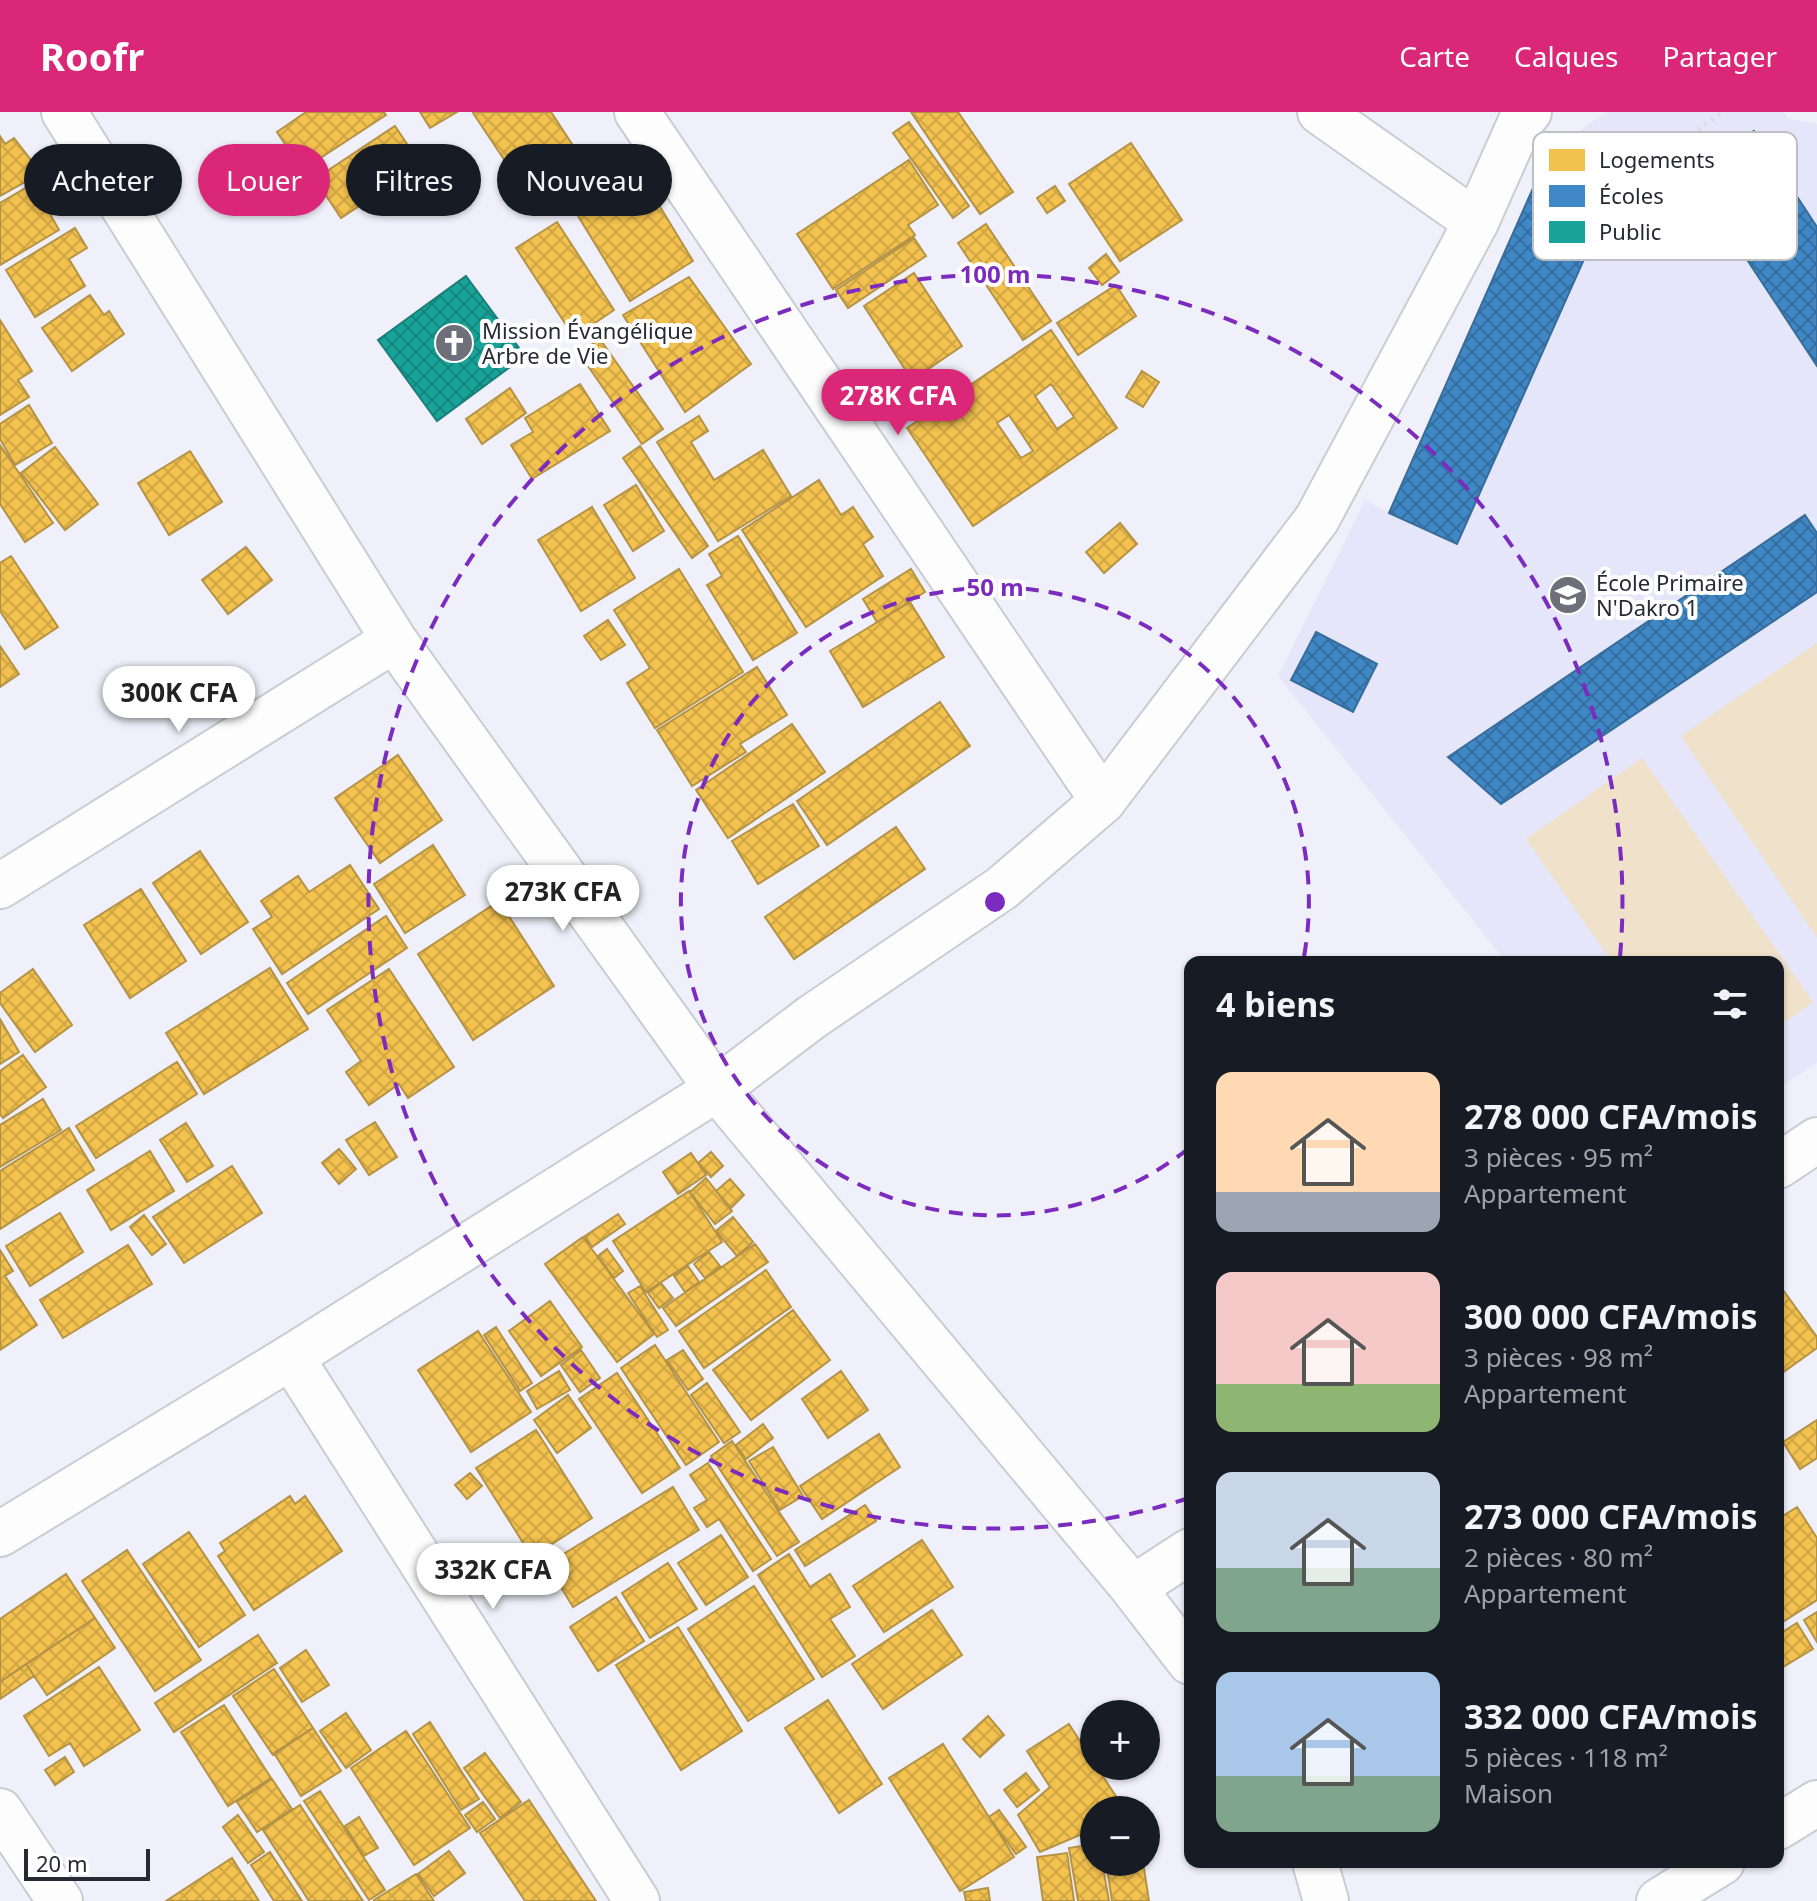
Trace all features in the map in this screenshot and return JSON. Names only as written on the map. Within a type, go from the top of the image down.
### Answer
[{"type":"street","points":[[64,112],[394,640],[717,1089],[1133,1588],[1184,1654]]},
{"type":"street","points":[[637,112],[1103,801]]},
{"type":"street","points":[[1320,112],[1476,222]]},
{"type":"street","points":[[0,1534],[291,1357],[717,1089],[812,1017],[1002,888],[1103,801],[1317,519],[1476,222],[1521,121],[1529,112]]},
{"type":"street","points":[[0,886],[394,640]]},
{"type":"street","points":[[1784,1162],[1817,1140]]},
{"type":"street","points":[[291,1357],[637,1901]]},
{"type":"street","points":[[1133,1588],[1184,1555]]},
{"type":"street","points":[[1784,1823],[1817,1803]]},
{"type":"street","points":[[0,1811],[60,1901]]},
{"type":"street","points":[[1317,1868],[1326,1901]]},
{"type":"street","points":[[1659,1901],[1712,1868]]},
{"type":"path","points":[[1695,132],[1723,112]]},
{"type":"shaded area","name":"École Primaire N'Dakro 1","points":[[1607,112],[1784,112],[1788,118],[1817,124],[1817,1063],[1784,1084],[1784,956],[1501,956],[1278,676],[1365,500],[1389,513],[1533,188],[1533,260],[1797,260],[1797,132],[1578,132]]},
{"type":"shaded area","points":[[1817,643],[1817,938],[1681,736]]},
{"type":"shaded area","points":[[1642,758],[1781,956],[1608,956],[1526,839]]},
{"type":"shaded area","points":[[1784,961],[1813,1002],[1784,1023]]},
{"type":"building: Logements","points":[[306,112],[384,112],[386,115],[330,152],[330,144],[285,144],[277,132]]},
{"type":"building: Logements","points":[[420,112],[457,112],[430,128]]},
{"type":"building: Logements","points":[[551,112],[572,144],[497,144],[497,149],[473,113]]},
{"type":"building: Logements","points":[[911,112],[958,112],[1013,192],[980,214]]},
{"type":"building: Logements","points":[[909,122],[969,206],[953,218],[893,133]]},
{"type":"building: Logements","points":[[395,126],[407,144],[368,144]]},
{"type":"building: Logements","points":[[0,136],[5,144],[14,138],[24,151],[24,183],[0,196]]},
{"type":"building: Logements","points":[[1131,143],[1182,220],[1120,261],[1069,184]]},
{"type":"building: Logements","points":[[346,158],[346,215],[341,218],[330,202],[330,169]]},
{"type":"building: Logements","points":[[909,160],[938,205],[908,225],[915,235],[833,289],[797,234]]},
{"type":"building: Logements","points":[[1055,186],[1065,201],[1047,213],[1037,198]]},
{"type":"building: Logements","points":[[24,189],[24,216],[51,216],[59,230],[0,265],[0,203]]},
{"type":"building: Logements","points":[[578,216],[666,216],[693,261],[630,301]]},
{"type":"building: Logements","points":[[557,222],[614,310],[574,337],[516,248]]},
{"type":"building: Logements","points":[[986,224],[1051,321],[1023,340],[958,243]]},
{"type":"building: Logements","points":[[75,228],[87,248],[69,259],[85,286],[35,317],[6,270]]},
{"type":"building: Logements","points":[[914,238],[926,256],[848,308],[836,290]]},
{"type":"building: Logements","points":[[1106,254],[1119,272],[1102,285],[1089,268]]},
{"type":"building: Logements","points":[[914,273],[962,346],[912,380],[864,306]]},
{"type":"building: Logements","points":[[689,277],[751,364],[685,412],[623,315]]},
{"type":"building: Logements","points":[[1116,285],[1136,316],[1078,355],[1057,323]]},
{"type":"building: Logements","points":[[90,295],[104,315],[109,311],[124,334],[72,371],[42,328]]},
{"type":"building: Logements","points":[[0,320],[32,371],[18,380],[29,397],[0,415]]},
{"type":"building: Logements","points":[[1051,330],[1117,428],[973,526],[907,428]],"holes":[[[1051,384],[1074,417],[1057,429],[1035,396]],[[1009,415],[1033,451],[1021,458],[997,423]]]},
{"type":"building: Logements","points":[[600,339],[663,429],[642,444],[579,353]]},
{"type":"building: Logements","points":[[1142,371],[1159,382],[1143,407],[1126,397]]},
{"type":"building: Logements","points":[[580,384],[610,431],[532,479],[511,445],[533,432],[525,418]]},
{"type":"building: Logements","points":[[510,388],[526,413],[482,444],[466,419]]},
{"type":"building: Logements","points":[[29,405],[52,443],[15,465],[0,439],[0,424]]},
{"type":"building: Logements","points":[[699,416],[708,431],[691,442],[714,480],[763,450],[791,496],[718,541],[657,442]]},
{"type":"building: Logements","points":[[0,445],[53,523],[25,542],[0,504]]},
{"type":"building: Logements","points":[[640,446],[708,546],[692,558],[623,458]]},
{"type":"building: Logements","points":[[55,447],[98,504],[65,530],[21,473]]},
{"type":"building: Logements","points":[[190,451],[222,502],[169,535],[138,483]]},
{"type":"building: Logements","points":[[819,480],[841,515],[853,507],[873,537],[863,544],[883,576],[806,627],[742,530]]},
{"type":"building: Logements","points":[[636,485],[664,531],[633,551],[604,505]]},
{"type":"building: Logements","points":[[592,507],[635,578],[581,611],[538,540]]},
{"type":"building: Logements","points":[[1120,523],[1137,544],[1104,573],[1086,552]]},
{"type":"building: Logements","points":[[738,536],[797,633],[753,660],[707,585],[722,576],[709,554]]},
{"type":"building: Logements","points":[[246,547],[272,580],[228,614],[202,580]]},
{"type":"building: Logements","points":[[11,556],[58,627],[25,649],[0,611],[0,563]]},
{"type":"building: Logements","points":[[679,569],[743,672],[655,728],[627,683],[650,668],[614,610]]},
{"type":"building: Logements","points":[[911,569],[925,592],[877,622],[863,599]]},
{"type":"building: Logements","points":[[910,602],[944,657],[863,707],[830,651]]},
{"type":"building: Logements","points":[[608,620],[625,645],[601,660],[584,636]]},
{"type":"building: Logements","points":[[0,646],[19,674],[0,687]]},
{"type":"building: Logements","points":[[757,667],[787,715],[740,744],[746,752],[692,786],[657,730]]},
{"type":"building: Logements","points":[[940,702],[970,746],[827,845],[797,801]]},
{"type":"building: Logements","points":[[792,724],[825,772],[728,838],[696,790]]},
{"type":"building: Logements","points":[[398,755],[442,820],[380,863],[335,798]]},
{"type":"building: Logements","points":[[793,804],[819,846],[758,884],[732,841]]},
{"type":"building: Logements","points":[[896,827],[925,869],[794,959],[765,917]]},
{"type":"building: Logements","points":[[433,845],[465,895],[405,933],[374,884]]},
{"type":"building: Logements","points":[[200,851],[248,922],[201,954],[153,883]]},
{"type":"building: Logements","points":[[350,865],[379,909],[282,974],[253,929],[272,917],[261,901],[298,876],[309,892]]},
{"type":"building: Logements","points":[[141,889],[186,961],[130,998],[84,925]]},
{"type":"building: Logements","points":[[499,901],[554,986],[473,1040],[418,954]]},
{"type":"building: Logements","points":[[386,916],[407,948],[308,1014],[287,983]]},
{"type":"building: Logements","points":[[270,968],[308,1029],[204,1094],[166,1033]]},
{"type":"building: Logements","points":[[33,969],[72,1025],[35,1052],[0,1003],[0,993]]},
{"type":"building: Logements","points":[[389,969],[454,1067],[408,1098],[399,1084],[369,1105],[346,1072],[361,1061],[327,1010]]},
{"type":"building: Logements","points":[[0,1019],[19,1052],[0,1064]]},
{"type":"building: Logements","points":[[23,1055],[46,1087],[3,1118],[0,1114],[0,1071]]},
{"type":"building: Logements","points":[[177,1062],[197,1094],[96,1158],[76,1126]]},
{"type":"building: Logements","points":[[43,1099],[61,1130],[0,1167],[0,1125]]},
{"type":"building: Logements","points":[[375,1122],[397,1157],[369,1175],[346,1140]]},
{"type":"building: Logements","points":[[186,1123],[213,1166],[187,1182],[160,1140]]},
{"type":"building: Logements","points":[[69,1128],[94,1170],[0,1229],[0,1171]]},
{"type":"building: Logements","points":[[339,1149],[356,1169],[339,1184],[322,1163]]},
{"type":"building: Logements","points":[[150,1151],[174,1191],[111,1230],[87,1190]]},
{"type":"building: Logements","points":[[711,1152],[723,1166],[711,1177],[698,1163]]},
{"type":"building: Logements","points":[[691,1153],[706,1175],[678,1194],[663,1172]]},
{"type":"building: Logements","points":[[232,1166],[262,1213],[184,1263],[153,1217]]},
{"type":"building: Logements","points":[[706,1178],[732,1211],[715,1224],[690,1192]]},
{"type":"building: Logements","points":[[730,1179],[744,1195],[731,1208],[716,1191]]},
{"type":"building: Logements","points":[[689,1191],[722,1242],[646,1292],[613,1241]]},
{"type":"building: Logements","points":[[60,1213],[83,1252],[30,1286],[6,1246]]},
{"type":"building: Logements","points":[[618,1214],[625,1224],[592,1247],[585,1236]]},
{"type":"building: Logements","points":[[144,1215],[166,1244],[152,1255],[130,1227]]},
{"type":"building: Logements","points":[[733,1217],[753,1242],[737,1256],[716,1231]]},
{"type":"building: Logements","points":[[583,1237],[654,1334],[617,1362],[545,1264]]},
{"type":"building: Logements","points":[[755,1244],[768,1262],[676,1326],[663,1308]]},
{"type":"building: Logements","points":[[128,1245],[152,1284],[63,1338],[40,1300]]},
{"type":"building: Logements","points":[[607,1249],[623,1271],[614,1278],[598,1256]]},
{"type":"building: Logements","points":[[0,1250],[13,1271],[5,1276],[37,1325],[0,1350]]},
{"type":"building: Logements","points":[[709,1252],[720,1266],[705,1278],[694,1264]]},
{"type":"building: Logements","points":[[688,1266],[699,1282],[685,1292],[674,1276]]},
{"type":"building: Logements","points":[[766,1270],[791,1307],[704,1368],[679,1331]]},
{"type":"building: Logements","points":[[661,1283],[673,1298],[659,1308],[648,1293]]},
{"type":"building: Logements","points":[[640,1286],[668,1330],[657,1337],[628,1293]]},
{"type":"building: Logements","points":[[1784,1291],[1817,1337],[1817,1348],[1784,1372]]},
{"type":"building: Logements","points":[[550,1301],[582,1347],[541,1376],[509,1331]]},
{"type":"building: Logements","points":[[793,1310],[830,1360],[751,1420],[713,1370]]},
{"type":"building: Logements","points":[[496,1327],[532,1383],[520,1391],[484,1335]]},
{"type":"building: Logements","points":[[478,1331],[531,1412],[471,1452],[418,1370]]},
{"type":"building: Logements","points":[[655,1345],[719,1442],[686,1465],[621,1368]]},
{"type":"building: Logements","points":[[581,1350],[600,1378],[580,1392],[561,1365]]},
{"type":"building: Logements","points":[[683,1350],[703,1379],[688,1390],[667,1360]]},
{"type":"building: Logements","points":[[559,1371],[570,1390],[537,1409],[527,1391]]},
{"type":"building: Logements","points":[[841,1371],[868,1410],[828,1438],[802,1399]]},
{"type":"building: Logements","points":[[617,1373],[680,1468],[642,1493],[579,1399]]},
{"type":"building: Logements","points":[[707,1383],[740,1432],[724,1443],[691,1395]]},
{"type":"building: Logements","points":[[568,1395],[591,1428],[557,1453],[534,1420]]},
{"type":"building: Logements","points":[[1817,1420],[1817,1458],[1800,1469],[1784,1441]]},
{"type":"building: Logements","points":[[763,1424],[773,1438],[746,1459],[736,1445]]},
{"type":"building: Logements","points":[[536,1430],[592,1518],[532,1557],[476,1468]]},
{"type":"building: Logements","points":[[879,1434],[900,1467],[822,1519],[800,1486]]},
{"type":"building: Logements","points":[[732,1441],[799,1542],[777,1556],[711,1456]]},
{"type":"building: Logements","points":[[773,1447],[803,1496],[780,1510],[749,1461]]},
{"type":"building: Logements","points":[[708,1463],[771,1559],[753,1571],[719,1519],[707,1527],[694,1508],[707,1500],[690,1475]]},
{"type":"building: Logements","points":[[470,1473],[482,1486],[467,1499],[455,1485]]},
{"type":"building: Logements","points":[[673,1487],[699,1530],[573,1607],[547,1564]]},
{"type":"building: Logements","points":[[290,1496],[295,1504],[305,1496],[342,1551],[254,1610],[218,1556],[225,1551],[220,1543]]},
{"type":"building: Logements","points":[[865,1505],[876,1521],[805,1566],[795,1550]]},
{"type":"building: Logements","points":[[1797,1507],[1817,1538],[1817,1600],[1784,1621],[1784,1515]]},
{"type":"building: Logements","points":[[189,1532],[245,1615],[199,1647],[143,1564]]},
{"type":"building: Logements","points":[[721,1535],[748,1577],[706,1605],[678,1563]]},
{"type":"building: Logements","points":[[922,1540],[953,1587],[884,1632],[853,1586]]},
{"type":"building: Logements","points":[[127,1550],[201,1660],[155,1691],[82,1581]]},
{"type":"building: Logements","points":[[789,1554],[810,1587],[830,1574],[850,1607],[830,1619],[855,1656],[822,1677],[758,1575]]},
{"type":"building: Logements","points":[[668,1563],[697,1609],[650,1638],[622,1593]]},
{"type":"building: Logements","points":[[66,1574],[95,1618],[0,1682],[0,1619]]},
{"type":"building: Logements","points":[[754,1586],[814,1679],[748,1721],[688,1629]]},
{"type":"building: Logements","points":[[616,1597],[644,1641],[598,1671],[570,1627]]},
{"type":"building: Logements","points":[[932,1610],[962,1655],[883,1709],[852,1664]]},
{"type":"building: Logements","points":[[1817,1612],[1817,1642],[1804,1620]]},
{"type":"building: Logements","points":[[95,1618],[115,1648],[47,1695],[26,1664]]},
{"type":"building: Logements","points":[[1797,1623],[1813,1649],[1784,1666],[1784,1631]]},
{"type":"building: Logements","points":[[678,1627],[742,1731],[681,1770],[616,1665]]},
{"type":"building: Logements","points":[[258,1635],[277,1663],[174,1732],[155,1703]]},
{"type":"building: Logements","points":[[306,1650],[329,1685],[302,1702],[280,1668]]},
{"type":"building: Logements","points":[[26,1664],[34,1676],[0,1699],[0,1682]]},
{"type":"building: Logements","points":[[99,1667],[140,1730],[84,1766],[70,1743],[49,1756],[24,1716]]},
{"type":"building: Logements","points":[[274,1669],[313,1728],[273,1755],[233,1696]]},
{"type":"building: Logements","points":[[828,1700],[882,1784],[839,1813],[785,1728]]},
{"type":"building: Logements","points":[[224,1705],[271,1778],[228,1806],[181,1732]]},
{"type":"building: Logements","points":[[346,1713],[371,1750],[346,1768],[320,1731]]},
{"type":"building: Logements","points":[[988,1716],[1004,1735],[980,1757],[963,1739]]},
{"type":"building: Logements","points":[[430,1722],[479,1799],[461,1810],[413,1734]]},
{"type":"building: Logements","points":[[1069,1724],[1080,1741],[1080,1780],[1105,1780],[1116,1796],[1080,1796],[1080,1835],[1040,1852],[1018,1815],[1050,1787],[1027,1751]]},
{"type":"building: Logements","points":[[313,1728],[341,1771],[301,1796],[274,1753]]},
{"type":"building: Logements","points":[[406,1731],[470,1828],[414,1865],[351,1768]]},
{"type":"building: Logements","points":[[943,1744],[1014,1857],[960,1891],[889,1778]]},
{"type":"building: Logements","points":[[485,1753],[521,1802],[500,1818],[464,1768]]},
{"type":"building: Logements","points":[[65,1757],[74,1772],[55,1785],[45,1770]]},
{"type":"building: Logements","points":[[1026,1773],[1039,1790],[1017,1807],[1004,1790]]},
{"type":"building: Logements","points":[[272,1779],[292,1809],[257,1832],[237,1802]]},
{"type":"building: Logements","points":[[320,1791],[385,1890],[369,1900],[304,1801]]},
{"type":"building: Logements","points":[[529,1800],[596,1901],[525,1901],[480,1833]]},
{"type":"building: Logements","points":[[483,1802],[495,1819],[477,1832],[465,1815]]},
{"type":"building: Logements","points":[[300,1805],[363,1901],[309,1901],[263,1830]]},
{"type":"building: Logements","points":[[999,1810],[1026,1847],[1016,1854],[989,1817]]},
{"type":"building: Logements","points":[[238,1815],[264,1852],[248,1863],[223,1827]]},
{"type":"building: Logements","points":[[359,1817],[378,1848],[364,1856],[345,1826]]},
{"type":"building: Logements","points":[[1080,1846],[1080,1876],[1105,1876],[1109,1901],[1078,1901],[1069,1848]]},
{"type":"building: Logements","points":[[449,1851],[465,1873],[434,1896],[418,1874]]},
{"type":"building: Logements","points":[[270,1852],[302,1901],[274,1901],[251,1865]]},
{"type":"building: Logements","points":[[1067,1853],[1074,1901],[1043,1901],[1037,1857]]},
{"type":"building: Logements","points":[[232,1858],[259,1901],[166,1901]]},
{"type":"building: Logements","points":[[416,1874],[434,1901],[374,1901],[374,1900]]},
{"type":"building: Logements","points":[[1108,1876],[1145,1876],[1149,1901],[1112,1901]]},
{"type":"building: Logements","points":[[988,1888],[990,1901],[966,1901],[964,1892]]},
{"type":"building: Écoles","points":[[1533,188],[1533,260],[1584,260],[1457,544],[1389,513]]},
{"type":"building: Écoles","points":[[1797,197],[1817,227],[1817,366],[1747,260],[1797,260]]},
{"type":"building: Écoles","points":[[1805,515],[1817,533],[1817,592],[1501,804],[1448,757]]},
{"type":"building: Écoles","points":[[1316,632],[1377,664],[1353,712],[1291,680]]},
{"type":"building: Public","points":[[466,276],[525,356],[437,421],[378,340]]},
{"type":"place","name":"Mission Évangélique Arbre de Vie","points":[[454,343]]},
{"type":"place","name":"École Primaire N'Dakro 1","points":[[1568,595]]}]
